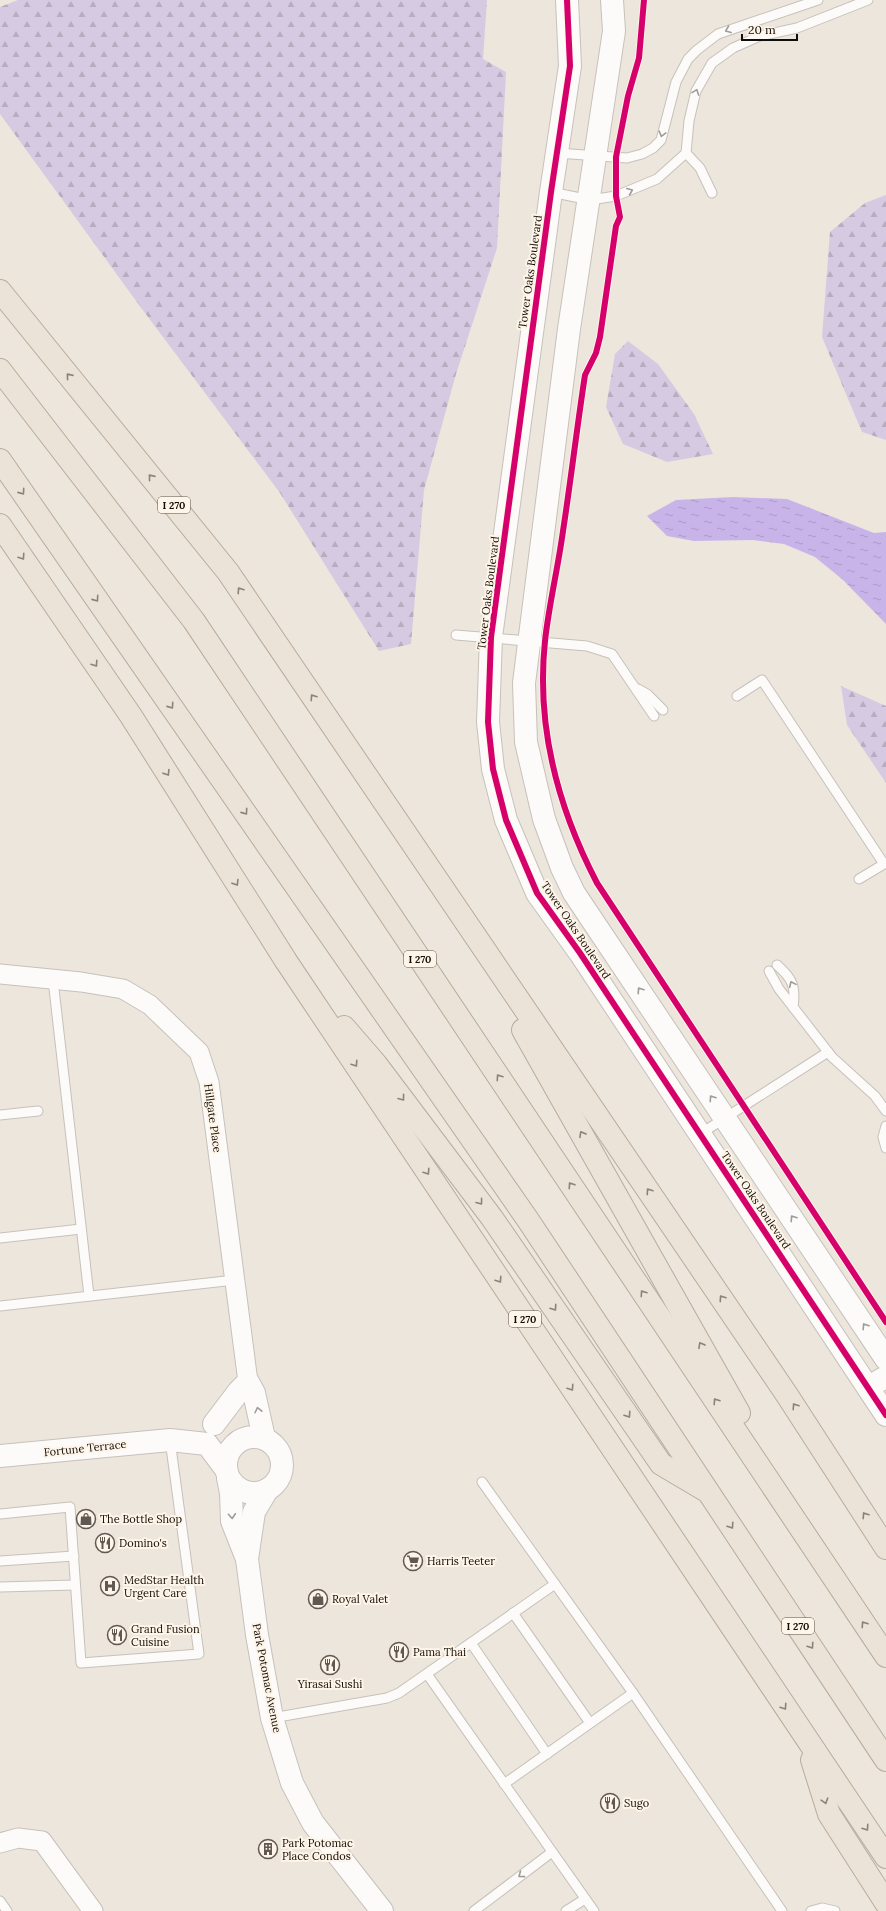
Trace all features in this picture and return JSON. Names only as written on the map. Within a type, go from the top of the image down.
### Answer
[{"type":"highway","name":"I 270","points":[[0,291],[228,572],[787,1395],[886,1548]]},
{"type":"highway","name":"I 270","points":[[0,370],[194,621],[886,1656]]},
{"type":"highway","name":"I 270","points":[[0,460],[528,1220],[886,1760]]},
{"type":"highway","name":"I 270","points":[[0,525],[131,716],[286,961],[886,1857]]},
{"type":"highway","points":[[449,897],[823,1562]]},
{"type":"highway","points":[[286,961],[376,1064],[492,1218],[661,1464],[710,1493]]},
{"type":"highway","points":[[805,1738],[829,1814],[886,1903]]},
{"type":"street","name":"Tower Oaks Boulevard","points":[[567,0],[570,66],[551,192],[491,637],[488,722],[493,769],[506,820],[537,893],[580,953],[700,1134],[877,1382],[886,1415]]},
{"type":"street","name":"Tower Oaks Boulevard","points":[[612,0],[614,31],[590,200],[569,329],[524,683],[526,742],[544,819],[562,868],[574,893],[886,1359]]},
{"type":"street","name":"Hillgate Place","points":[[0,974],[123,989],[150,1005],[199,1052],[209,1082],[248,1382]]},
{"type":"street","points":[[247,1559],[254,1512],[268,1490],[279,1477],[282,1468],[282,1460],[273,1444],[255,1438],[229,1426],[214,1424],[239,1391],[248,1382],[254,1393],[255,1438]]},
{"type":"street","name":"Fortune Terrace","points":[[170,1440],[214,1424]]},
{"type":"street","points":[[247,1559],[232,1521],[232,1493],[227,1473],[226,1458],[230,1449],[236,1442],[255,1438]]},
{"type":"street","name":"Fortune Terrace","points":[[0,1456],[170,1440],[207,1444],[227,1473]]},
{"type":"street","points":[[227,1473],[234,1486],[242,1491],[259,1493],[268,1490]]},
{"type":"street","name":"Park Potomac Avenue","points":[[247,1559],[272,1718],[292,1783],[313,1823],[382,1911]]},
{"type":"street","points":[[0,1844],[18,1838],[42,1841],[93,1911]]},
{"type":"lane","points":[[557,153],[627,158],[642,154],[653,148],[661,140],[676,82],[688,59],[697,50],[718,34],[818,0]]},
{"type":"lane","points":[[551,192],[590,200],[616,196],[657,179],[686,153],[689,121],[696,91],[712,63],[733,48],[760,36],[797,28],[868,0]]},
{"type":"lane","points":[[686,153],[700,168],[712,193]]},
{"type":"lane","points":[[456,635],[587,646],[612,654],[637,688],[654,716]]},
{"type":"lane","points":[[737,696],[762,680],[884,864],[859,879]]},
{"type":"lane","points":[[637,688],[647,694],[663,710]]},
{"type":"lane","points":[[777,965],[787,974],[795,992],[793,1007]]},
{"type":"lane","points":[[769,971],[779,989],[832,1057],[875,1096],[886,1111]]},
{"type":"lane","points":[[53,980],[89,1296]]},
{"type":"lane","points":[[700,1134],[828,1052]]},
{"type":"lane","points":[[0,1115],[38,1110]]},
{"type":"lane","points":[[886,1126],[883,1137],[886,1148]]},
{"type":"lane","points":[[0,1238],[81,1229]]},
{"type":"lane","points":[[0,1306],[235,1280]]},
{"type":"lane","points":[[0,1514],[70,1507],[81,1663],[199,1654],[170,1440]]},
{"type":"lane","points":[[482,1482],[633,1693],[782,1911]]},
{"type":"lane","points":[[0,1561],[74,1556]]},
{"type":"lane","points":[[272,1718],[387,1698],[398,1693],[555,1584]]},
{"type":"lane","points":[[0,1587],[75,1585]]},
{"type":"lane","points":[[513,1613],[590,1724]]},
{"type":"lane","points":[[471,1643],[547,1754]]},
{"type":"lane","points":[[427,1674],[594,1911]]},
{"type":"lane","points":[[504,1784],[633,1693]]},
{"type":"lane","points":[[474,1911],[552,1852]]},
{"type":"lane","points":[[566,1911],[585,1899]]},
{"type":"lane","points":[[0,1901],[7,1911]]},
{"type":"lane","points":[[811,1911],[822,1908],[835,1911]]},
{"type":"green space","points":[[18,0],[487,0],[483,59],[506,72],[497,248],[456,374],[424,490],[411,644],[379,651],[280,493],[142,309],[0,114],[0,7]]},
{"type":"green space","points":[[886,195],[886,440],[862,432],[822,337],[830,232],[865,203]]},
{"type":"green space","points":[[628,341],[658,364],[694,414],[713,454],[667,462],[623,444],[606,407],[615,354]]},
{"type":"green space","points":[[841,686],[886,706],[886,783],[847,725]]},
{"type":"water","points":[[733,497],[787,499],[874,533],[886,532],[886,624],[843,580],[815,557],[784,544],[753,540],[694,541],[667,536],[647,516],[676,500]]},
{"type":"cycle path","points":[[567,0],[570,66],[551,192],[491,637],[488,722],[493,769],[506,820],[537,893],[580,953],[886,1415]]},
{"type":"cycle path","points":[[644,0],[639,58],[628,96],[616,157],[616,196],[620,217],[616,226],[600,337],[596,353],[585,375],[561,545],[545,641],[543,673],[547,735],[553,766],[571,826],[597,883],[886,1322]]},
{"type":"place","name":"The Bottle Shop","points":[[86,1519]]},
{"type":"place","name":"Domino's","points":[[105,1543]]},
{"type":"place","name":"Harris Teeter","points":[[413,1561]]},
{"type":"place","name":"MedStar Health Urgent Care","points":[[110,1586]]},
{"type":"place","name":"Royal Valet","points":[[318,1599]]},
{"type":"place","name":"Grand Fusion Cuisine","points":[[117,1635]]},
{"type":"place","name":"Pama Thai","points":[[399,1652]]},
{"type":"place","name":"Yirasai Sushi","points":[[330,1665]]},
{"type":"place","name":"Sugo","points":[[610,1803]]},
{"type":"place","name":"Park Potomac Place Condos","points":[[268,1849]]}]
